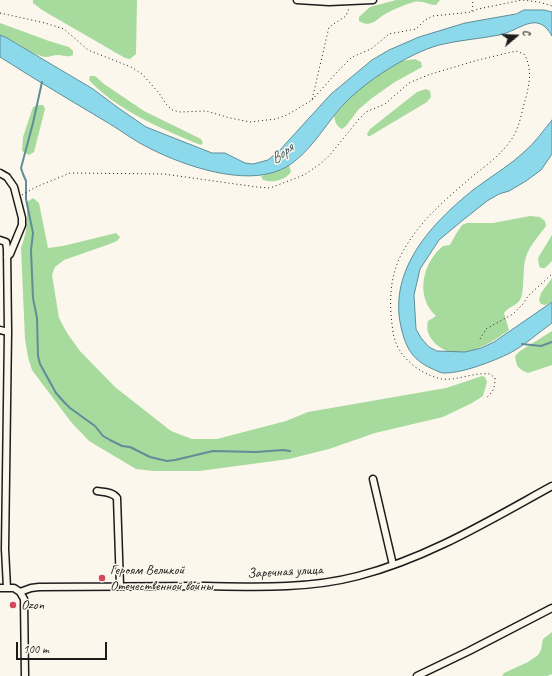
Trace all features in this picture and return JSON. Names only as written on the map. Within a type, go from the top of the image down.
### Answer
[{"type":"street","points":[[297,0],[351,2],[373,0]]},
{"type":"street","points":[[0,173],[7,178],[14,187],[22,218],[22,224],[10,254],[7,257]]},
{"type":"street","points":[[0,240],[6,242],[7,257],[7,376],[3,426],[3,485],[7,588]]},
{"type":"street","points":[[0,330],[8,332]]},
{"type":"street","points":[[0,375],[7,376]]},
{"type":"street","points":[[373,479],[393,565]]},
{"type":"street","name":"Заречная улица","points":[[20,592],[39,587],[277,586],[339,580],[358,576],[393,565],[435,548],[552,486]]},
{"type":"street","points":[[97,491],[111,493],[116,495],[117,498],[120,586]]},
{"type":"street","points":[[0,588],[14,588],[20,592],[24,600],[25,676]]},
{"type":"street","points":[[417,676],[552,608]]},
{"type":"path","points":[[472,12],[473,0]]},
{"type":"path","points":[[0,13],[45,23],[64,29],[88,50],[131,67],[142,74],[172,110],[180,112],[206,111],[250,122],[276,119],[287,115],[312,100],[336,72],[352,57],[371,49],[389,34],[416,29],[425,20],[433,16],[472,12],[478,9],[522,0],[539,2],[552,6]]},
{"type":"path","points":[[312,100],[329,27],[346,16],[351,2]]},
{"type":"path","points":[[17,199],[36,187],[70,173],[164,174],[270,188],[304,175],[320,164],[329,156],[366,112],[385,104],[409,84],[428,75],[478,60],[516,51],[524,54],[528,60],[530,71],[529,87],[513,136],[503,150],[439,205],[418,228],[401,255],[393,276],[390,299],[394,340],[408,362],[427,373],[443,379],[474,374],[490,374],[494,378],[495,386],[493,392],[486,398]]},
{"type":"path","points":[[480,338],[486,329],[513,314],[523,304],[528,296],[552,274]]},
{"type":"green space","points":[[33,0],[137,0],[136,54],[130,59],[125,58],[42,10],[33,3]]},
{"type":"green space","points":[[396,0],[440,0],[436,5],[420,2],[410,3],[389,12],[369,24],[359,21],[359,17],[370,7]]},
{"type":"green space","points":[[0,23],[69,47],[73,51],[73,55],[56,55],[45,57],[33,53],[12,40],[0,35]]},
{"type":"green space","points":[[415,59],[421,62],[422,67],[395,82],[372,98],[358,110],[342,129],[338,126],[335,122],[334,116],[354,93],[401,61]]},
{"type":"green space","points":[[90,76],[95,76],[104,84],[144,111],[201,139],[203,143],[201,145],[172,133],[127,110],[100,91],[89,80]]},
{"type":"green space","points":[[426,89],[430,91],[431,97],[427,102],[368,136],[367,134],[370,129],[417,92]]},
{"type":"green space","points":[[43,105],[45,109],[34,152],[29,155],[22,151],[23,137],[33,107]]},
{"type":"green space","points":[[289,165],[291,172],[282,179],[267,181],[263,180],[261,176],[281,170]]},
{"type":"green space","points":[[33,198],[39,203],[48,248],[63,246],[116,233],[120,237],[117,241],[64,260],[55,267],[52,275],[59,318],[67,333],[80,351],[115,387],[171,431],[192,439],[217,439],[286,421],[308,412],[446,388],[482,376],[485,377],[487,382],[483,396],[443,417],[375,433],[329,449],[289,459],[199,471],[154,471],[136,469],[89,441],[71,422],[32,370],[25,339],[21,248],[26,230],[27,202]]},
{"type":"green space","points":[[530,216],[540,217],[545,221],[546,226],[527,253],[524,267],[522,296],[516,304],[504,313],[509,330],[492,342],[471,350],[451,352],[441,348],[431,339],[427,329],[428,321],[436,316],[429,308],[423,290],[426,271],[430,261],[443,246],[450,245],[462,225],[467,223],[493,223]]},
{"type":"green space","points":[[552,235],[552,261],[545,268],[541,268],[539,266],[538,258]]},
{"type":"green space","points":[[552,278],[552,302],[545,305],[541,304],[539,300],[541,293]]},
{"type":"green space","points":[[552,331],[552,365],[528,373],[520,368],[517,365],[515,356],[520,351]]},
{"type":"green space","points":[[552,632],[552,674],[547,676],[502,676],[504,673],[528,662],[538,655],[541,650],[543,639]]},
{"type":"water","name":"Воря","points":[[524,10],[544,10],[552,12],[552,36],[546,28],[540,24],[534,23],[499,35],[439,45],[401,61],[376,77],[353,95],[337,112],[307,150],[290,165],[280,170],[249,176],[214,172],[180,162],[151,149],[0,57],[0,35],[93,89],[146,127],[212,153],[225,153],[245,163],[253,164],[268,160],[279,151],[331,94],[372,60],[389,50],[419,37],[465,23],[516,14]]},
{"type":"water","points":[[552,120],[552,154],[541,170],[509,191],[499,194],[487,201],[439,240],[420,269],[414,295],[416,329],[421,338],[429,347],[437,351],[465,352],[481,348],[494,342],[552,302],[552,323],[516,350],[495,360],[450,373],[439,372],[421,363],[408,348],[405,342],[401,327],[399,306],[401,286],[407,267],[417,249],[443,217],[473,190],[512,162],[528,148]]},
{"type":"waterway","points":[[42,82],[21,168],[26,181],[26,199],[33,233],[31,250],[33,298],[37,318],[38,356],[40,364],[56,393],[70,408],[95,426],[103,436],[122,446],[130,447],[150,457],[167,461],[213,451],[290,451]]},
{"type":"waterway","points":[[522,344],[541,346],[552,342]]},
{"type":"place","name":"Героям Великой Отечественной войны","points":[[102,578]]},
{"type":"place","name":"Ozon","points":[[13,605]]}]
